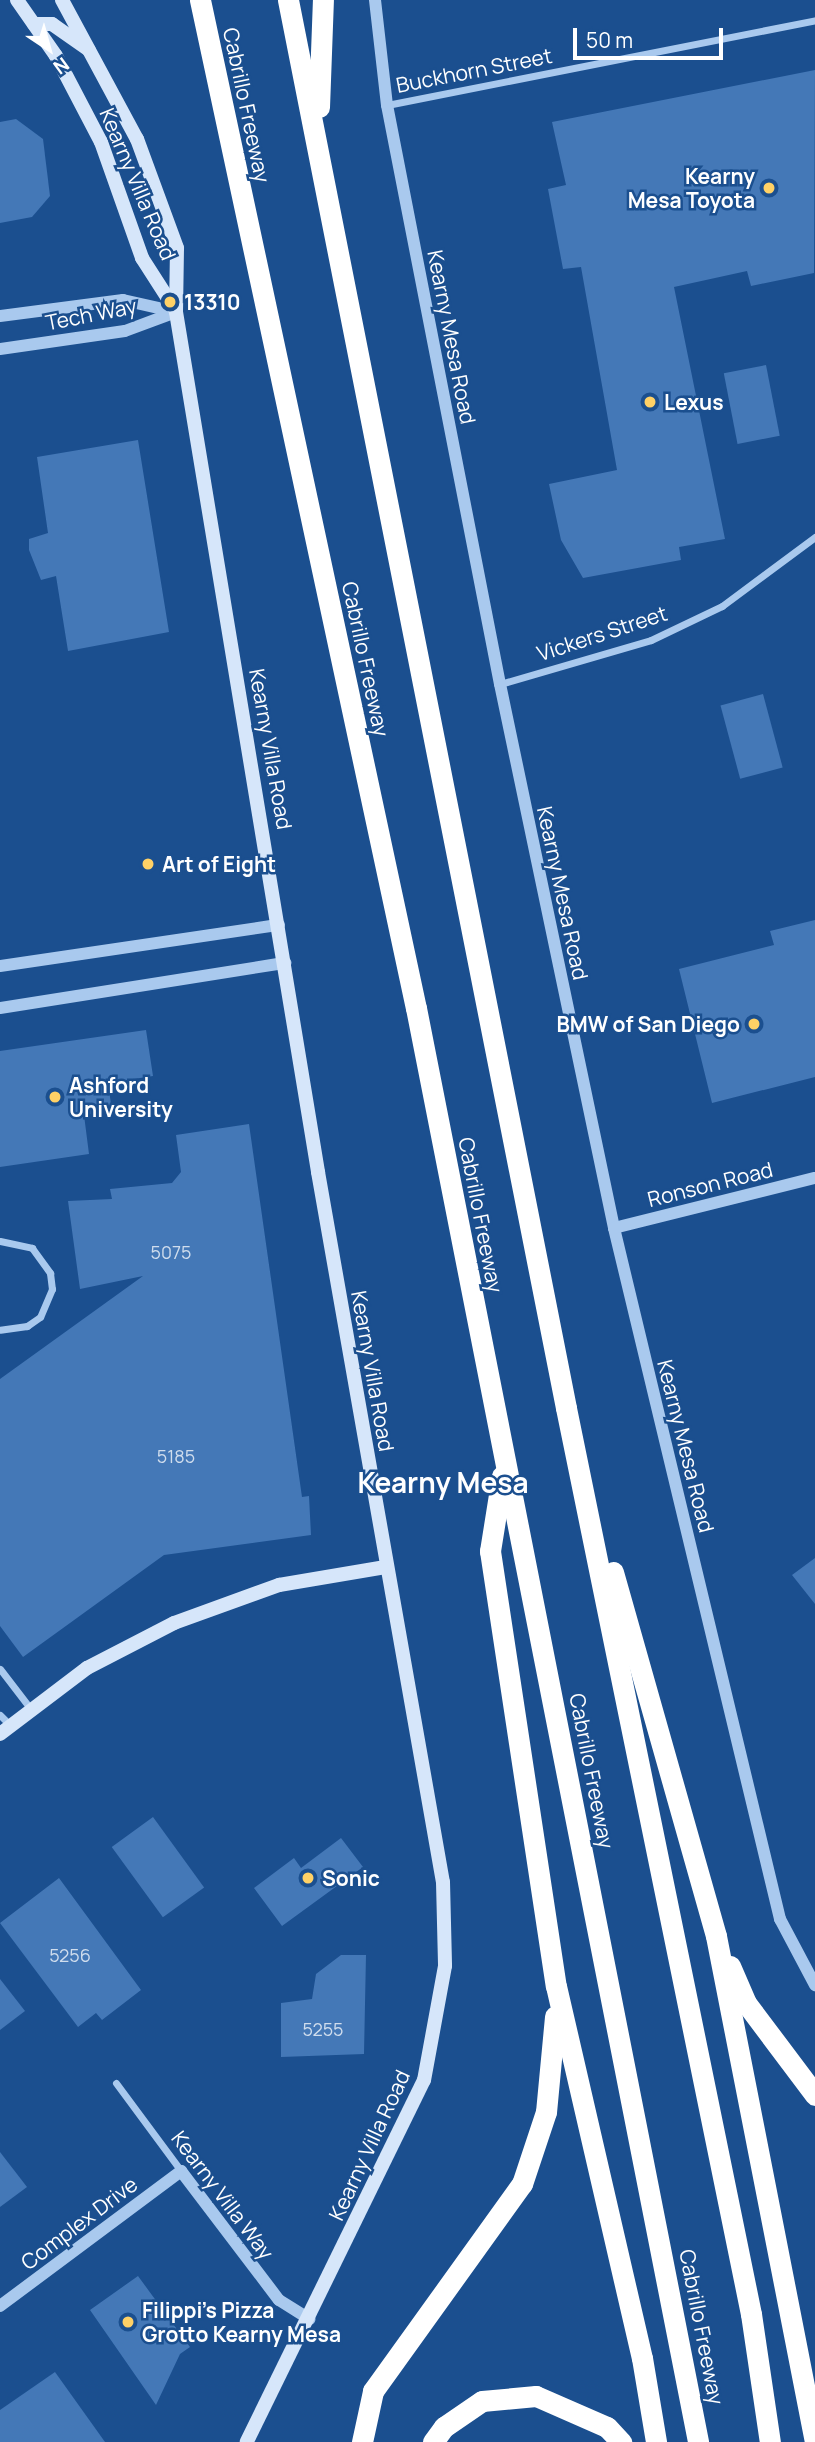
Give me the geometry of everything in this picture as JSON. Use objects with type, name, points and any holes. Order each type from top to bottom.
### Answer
[{"type":"highway","name":"Cabrillo Freeway","points":[[200,0],[416,1008],[698,2442]]},
{"type":"highway","points":[[288,0],[318,137],[566,1408],[751,2314],[770,2442]]},
{"type":"highway","points":[[318,137],[323,0]]},
{"type":"highway","points":[[566,1408],[716,1936],[815,2442]]},
{"type":"highway","points":[[504,1463],[490,1551],[556,1986],[642,2358],[656,2442]]},
{"type":"highway","points":[[716,1936],[746,2003],[815,2095]]},
{"type":"highway","points":[[362,2442],[373,2391],[522,2184],[547,2112],[556,1986]]},
{"type":"highway","points":[[433,2442],[444,2427],[482,2401],[536,2396],[607,2427],[621,2442]]},
{"type":"main road","name":"Kearny Villa Road","points":[[18,0],[56,55],[110,161],[142,258],[176,312]]},
{"type":"main road","name":"Kearny Villa Road","points":[[62,0],[96,55],[137,139],[177,248],[176,312],[385,1567],[443,1882],[445,1966],[424,2080],[310,2319],[247,2442]]},
{"type":"main road","points":[[34,24],[52,24],[96,55]]},
{"type":"main road","points":[[3,1724],[87,1668],[174,1623],[279,1586],[385,1567]]},
{"type":"street","name":"Kearny Mesa Road","points":[[375,0],[387,105],[500,684],[614,1228],[780,1919],[815,1984]]},
{"type":"street","name":"Buckhorn Street","points":[[387,105],[815,20]]},
{"type":"street","name":"Tech Way","points":[[0,317],[123,300],[176,312]]},
{"type":"street","name":"Tech Way","points":[[0,349],[125,331],[176,312]]},
{"type":"street","name":"Vickers Street","points":[[500,684],[651,640],[722,606],[815,537]]},
{"type":"street","points":[[0,966],[279,925]]},
{"type":"street","points":[[0,1009],[285,963]]},
{"type":"street","name":"Ronson Road","points":[[614,1228],[815,1178]]},
{"type":"street","points":[[0,1241],[32,1248],[44,1259],[52,1289],[40,1317],[27,1326],[0,1330]]},
{"type":"street","points":[[0,1669],[30,1708]]},
{"type":"street","name":"Kearny Villa Way","points":[[116,2083],[279,2301],[310,2319]]},
{"type":"street","name":"Complex Drive","points":[[0,2305],[181,2171]]},
{"type":"building","points":[[815,70],[814,273],[751,286],[747,271],[674,287],[725,539],[679,547],[681,560],[583,578],[561,540],[549,484],[617,470],[581,267],[563,269],[548,189],[566,185],[552,122]]},
{"type":"building","points":[[16,119],[43,139],[50,196],[32,217],[0,223],[0,122]]},
{"type":"building","points":[[766,365],[780,436],[738,444],[724,373]]},
{"type":"building","points":[[138,440],[169,632],[68,651],[56,576],[41,580],[29,550],[29,539],[48,533],[37,457]]},
{"type":"building","points":[[763,694],[783,767],[740,779],[720,705]]},
{"type":"building","name":"BMW of San Diego","points":[[815,920],[815,1077],[712,1103],[679,969],[774,945],[770,931]]},
{"type":"building","name":"Ashford University","points":[[146,1030],[153,1076],[108,1083],[112,1111],[84,1115],[89,1154],[0,1167],[0,1051]]},
{"type":"building","points":[[249,1124],[302,1497],[309,1496],[311,1535],[164,1555],[23,1657],[0,1626],[0,1379],[143,1276],[80,1289],[68,1201],[112,1199],[110,1189],[172,1183],[181,1172],[176,1135]]},
{"type":"building","points":[[815,1558],[815,1604],[792,1575]]},
{"type":"building","points":[[153,1817],[204,1887],[163,1917],[112,1847]]},
{"type":"building","name":"Sonic","points":[[341,1838],[363,1867],[282,1926],[254,1888],[294,1858],[301,1868]]},
{"type":"building","points":[[59,1878],[141,1990],[102,2020],[96,2013],[78,2027],[0,1923]]},
{"type":"building","points":[[341,1955],[366,1955],[364,2054],[281,2057],[281,2003],[312,1999],[316,1974]]},
{"type":"building","points":[[0,1979],[25,2011],[0,2030]]},
{"type":"building","points":[[0,2152],[27,2187],[0,2207]]},
{"type":"building","points":[[138,2276],[190,2347],[180,2354],[156,2405],[90,2310]]},
{"type":"building","points":[[55,2372],[105,2442],[0,2442],[0,2410]]},
{"type":"place","name":"Kearny Mesa Toyota","points":[[769,188]]},
{"type":"place","name":"13310","points":[[170,302]]},
{"type":"place","name":"Lexus","points":[[650,402]]},
{"type":"place","name":"Art of Eight","points":[[148,864]]},
{"type":"place","name":"BMW of San Diego","points":[[754,1024]]},
{"type":"place","name":"Ashford University","points":[[55,1097]]},
{"type":"place","name":"Sonic","points":[[308,1878]]},
{"type":"place","name":"Filippi's Pizza Grotto Kearny Mesa","points":[[128,2322]]},
{"type":"district","name":"Kearny Mesa","points":[[443,1482]]}]
